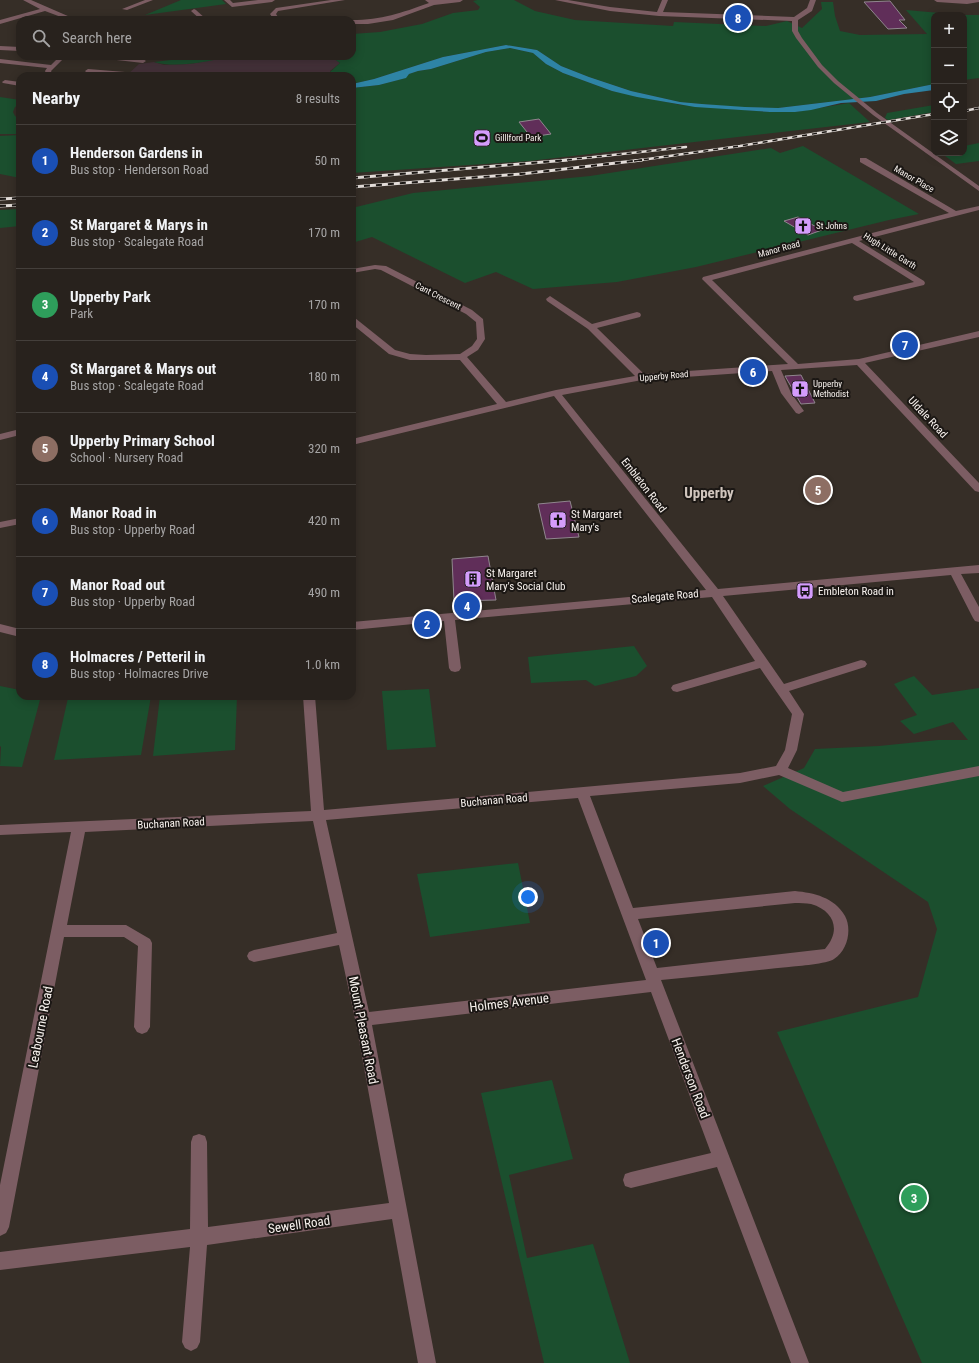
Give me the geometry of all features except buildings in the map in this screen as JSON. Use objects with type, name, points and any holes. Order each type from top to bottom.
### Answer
[{"type":"street","points":[[26,0],[63,16]]},
{"type":"street","points":[[125,8],[150,0]]},
{"type":"street","points":[[226,0],[232,6],[272,0]]},
{"type":"street","points":[[274,16],[273,14],[276,10],[342,0]]},
{"type":"street","points":[[356,22],[368,22],[393,18],[431,2],[460,0]]},
{"type":"street","points":[[558,0],[610,9],[659,14],[795,19],[806,14],[812,8],[813,0]]},
{"type":"street","points":[[659,14],[665,0]]},
{"type":"street","points":[[937,0],[967,2],[979,0]]},
{"type":"street","points":[[21,16],[45,9]]},
{"type":"street","points":[[194,11],[200,16]]},
{"type":"street","points":[[0,22],[16,17]]},
{"type":"street","points":[[795,19],[795,31],[809,53],[836,82],[875,114],[900,130],[979,190]]},
{"type":"street","points":[[0,48],[16,49]]},
{"type":"street","points":[[48,72],[58,60]]},
{"type":"street","points":[[110,60],[131,68]]},
{"type":"street","points":[[0,61],[52,66]]},
{"type":"street","points":[[88,71],[131,68]]},
{"type":"street","points":[[5,82],[16,83]]},
{"type":"street","name":"Manor Place","points":[[863,160],[955,214]]},
{"type":"street","name":"Manor Road","points":[[795,366],[706,279],[979,208]]},
{"type":"street","name":"Hugh Little Garth","points":[[853,240],[921,283],[857,298]]},
{"type":"street","name":"Cant Crescent","points":[[356,270],[375,267],[383,268],[469,312],[480,321],[481,339],[475,348],[462,357]]},
{"type":"street","points":[[550,299],[591,327],[642,377]]},
{"type":"street","points":[[591,327],[636,315]]},
{"type":"street","points":[[356,323],[392,352],[410,357],[462,357],[503,405]]},
{"type":"street","name":"Upperby Road","points":[[356,441],[556,393],[642,377],[859,362],[979,334]]},
{"type":"street","name":"Uldale Road","points":[[859,362],[979,489]]},
{"type":"street","points":[[775,367],[786,393],[799,411]]},
{"type":"street","name":"Embleton Road","points":[[556,393],[714,592]]},
{"type":"street","points":[[0,436],[16,433]]},
{"type":"street","points":[[0,525],[16,522]]},
{"type":"street","name":"Scalegate Road","points":[[356,626],[979,569]]},
{"type":"street","points":[[954,571],[979,618]]},
{"type":"street","points":[[714,592],[798,714],[791,750],[780,770],[842,797],[979,771]]},
{"type":"street","points":[[449,617],[455,668]]},
{"type":"street","points":[[0,628],[16,632]]},
{"type":"street","points":[[677,688],[763,663]]},
{"type":"street","points":[[781,689],[861,664]]},
{"type":"street","name":"Mount Pleasant Road","points":[[310,700],[318,816],[363,1019],[427,1363]]},
{"type":"street","name":"Buchanan Road","points":[[0,830],[318,816],[740,778],[780,770]]},
{"type":"street","name":"Henderson Road","points":[[582,792],[800,1363]]},
{"type":"street","name":"Leabourne Road","points":[[0,1226],[79,827]]},
{"type":"street","name":"Holmes Avenue","points":[[363,1019],[829,955],[839,943],[842,928],[837,913],[833,910],[813,899],[795,897],[628,914]]},
{"type":"street","points":[[59,931],[126,931],[144,943],[142,1027]]},
{"type":"street","points":[[254,956],[345,938]]},
{"type":"street","points":[[191,1342],[199,1237],[199,1142]]},
{"type":"street","points":[[631,1180],[722,1158]]},
{"type":"street","name":"Sewell Road","points":[[0,1261],[199,1237],[399,1210]]},
{"type":"shaded area","points":[[213,60],[336,60],[340,63],[330,72],[130,72],[139,64],[154,62],[164,65],[190,64]]},
{"type":"green space","points":[[181,0],[222,0],[226,4],[145,15]]},
{"type":"green space","points":[[514,0],[535,11],[575,20],[673,26],[674,22],[766,26],[787,21],[802,28],[822,9],[821,2],[833,2],[835,16],[840,31],[860,35],[927,34],[906,10],[931,12],[931,85],[870,97],[778,108],[735,107],[680,102],[631,91],[589,77],[561,66],[537,50],[506,45],[443,57],[374,79],[356,83],[356,72],[330,72],[340,63],[336,60],[356,60],[356,34],[380,32],[422,24],[453,13],[478,10],[480,7],[473,1]]},
{"type":"green space","points":[[967,15],[979,15],[979,78],[967,80]]},
{"type":"green space","points":[[510,48],[533,53],[546,64],[563,73],[612,91],[681,105],[770,112],[795,112],[849,103],[870,122],[529,161],[356,173],[356,88],[379,85],[405,78],[409,74],[418,71],[431,69],[486,52]]},
{"type":"green space","points":[[170,60],[215,60],[173,65],[154,62]]},
{"type":"green space","points":[[0,97],[16,99],[16,106],[13,112],[16,117],[16,134],[0,134]]},
{"type":"green space","points":[[931,106],[931,113],[888,120],[885,118],[887,113]]},
{"type":"green space","points":[[16,135],[16,177],[0,174],[0,136]]},
{"type":"green space","points":[[979,143],[979,161],[956,164],[945,156],[967,156],[967,145]]},
{"type":"green space","points":[[803,146],[919,214],[696,267],[617,282],[533,289],[496,272],[465,283],[372,237],[356,242],[356,207],[413,193],[590,176],[771,148],[780,153]]},
{"type":"green space","points":[[16,209],[16,226],[0,228],[0,210]]},
{"type":"green space","points":[[634,646],[647,666],[636,676],[595,686],[586,680],[531,683],[528,657]]},
{"type":"green space","points":[[914,676],[932,695],[979,688],[979,1363],[922,1363],[777,1032],[918,997],[937,929],[928,902],[790,809],[763,786],[804,768],[815,749],[879,746],[938,740],[968,740],[953,722],[914,734],[900,721],[917,715],[894,684]]},
{"type":"green space","points":[[0,686],[16,689],[16,700],[40,700],[22,767],[0,766]]},
{"type":"green space","points":[[429,689],[436,747],[387,750],[382,691]]},
{"type":"green space","points":[[68,700],[150,700],[141,755],[54,760]]},
{"type":"green space","points":[[160,700],[237,700],[235,750],[153,756]]},
{"type":"green space","points":[[518,863],[530,923],[430,937],[417,874]]},
{"type":"green space","points":[[552,1080],[573,1159],[509,1175],[527,1258],[593,1244],[630,1363],[544,1363],[481,1093]]},
{"type":"water","points":[[506,45],[537,50],[561,66],[589,77],[631,91],[680,102],[778,108],[870,97],[931,85],[931,90],[904,94],[876,101],[841,103],[795,112],[770,112],[695,107],[612,91],[563,73],[546,64],[533,53],[510,48],[486,52],[431,69],[418,71],[409,74],[406,78],[379,85],[356,88],[356,83],[374,79],[443,57]]},
{"type":"railway","points":[[967,110],[979,108]]},
{"type":"railway","points":[[637,161],[740,146],[931,114]]},
{"type":"railway","points":[[564,160],[686,147]]},
{"type":"railway","points":[[356,178],[564,160]]},
{"type":"railway","points":[[557,161],[564,160]]},
{"type":"railway","points":[[637,161],[642,160]]},
{"type":"railway","points":[[356,187],[521,174],[637,161]]},
{"type":"railway","points":[[0,199],[16,198]]},
{"type":"railway","points":[[0,206],[16,205]]},
{"type":"place","name":"Holmacres / Petteril in","points":[[738,18]]},
{"type":"place","name":"Gilllford Park","points":[[482,138]]},
{"type":"place","name":"St Johns","points":[[803,226]]},
{"type":"place","name":"Manor Road out","points":[[905,345]]},
{"type":"place","name":"Manor Road in","points":[[753,372]]},
{"type":"place","name":"Upperby Methodist","points":[[800,389]]},
{"type":"place","name":"Upperby Primary School","points":[[818,490]]},
{"type":"place","name":"St Margaret Mary's","points":[[558,520]]},
{"type":"place","name":"St Margaret Mary's Social Club","points":[[473,579]]},
{"type":"place","name":"Embleton Road in","points":[[805,591]]},
{"type":"place","name":"St Margaret & Marys out","points":[[467,606]]},
{"type":"place","name":"St Margaret & Marys in","points":[[427,624]]},
{"type":"place","name":"Henderson Gardens in","points":[[656,943]]},
{"type":"place","name":"Upperby Park","points":[[914,1198]]},
{"type":"district","name":"Upperby","points":[[709,493]]}]
